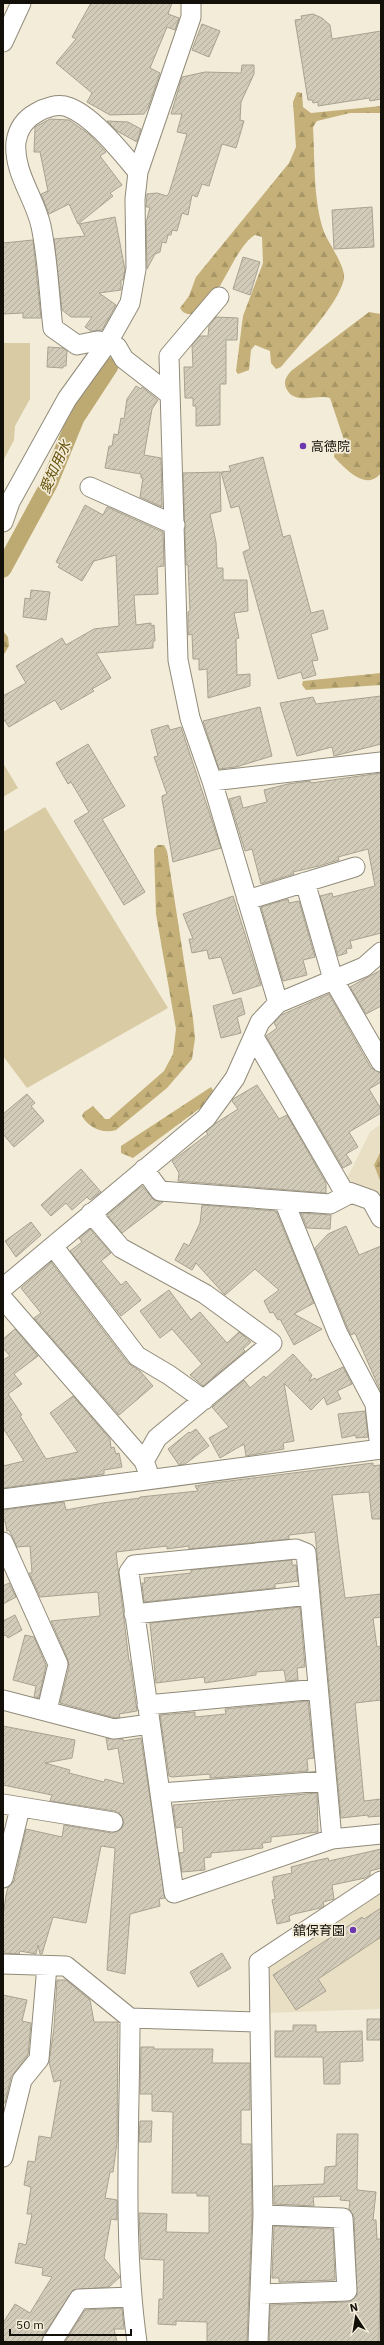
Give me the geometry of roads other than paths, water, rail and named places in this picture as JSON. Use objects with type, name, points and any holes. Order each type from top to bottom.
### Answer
[{"type":"street","points":[[3,42],[21,3]]},
{"type":"street","points":[[3,522],[10,502],[67,399],[108,342],[130,303],[136,269],[135,199],[138,172],[191,17],[191,3]]},
{"type":"street","points":[[138,172],[82,114],[66,106],[47,108],[28,118],[21,128],[10,162],[41,228],[53,328],[77,345],[97,341],[108,342],[117,347],[124,359],[169,394]]},
{"type":"street","points":[[219,297],[169,356],[169,394],[175,525],[174,571],[178,660],[190,718],[212,781],[278,1003]]},
{"type":"street","points":[[90,487],[175,525]]},
{"type":"street","points":[[212,781],[381,762]]},
{"type":"street","points":[[247,900],[355,867]]},
{"type":"street","points":[[305,882],[332,979],[381,1062]]},
{"type":"street","points":[[3,1288],[206,1118],[235,1078],[260,1022],[278,1003],[332,979],[364,967],[381,952]]},
{"type":"street","points":[[254,1036],[343,1190],[371,1200],[381,1218]]},
{"type":"street","points":[[144,1169],[160,1191],[330,1204],[351,1192]]},
{"type":"street","points":[[3,1500],[380,1449],[375,1404],[338,1334],[284,1201]]},
{"type":"street","points":[[91,1213],[121,1248],[205,1294],[272,1343],[157,1438],[144,1461]]},
{"type":"street","points":[[53,1246],[137,1356],[169,1374],[204,1400]]},
{"type":"street","points":[[3,1299],[144,1461],[151,1479]]},
{"type":"street","points":[[3,1542],[58,1664],[47,1710]]},
{"type":"street","points":[[332,1839],[306,1553],[296,1549],[134,1565],[129,1572],[134,1614],[174,1893],[332,1839],[381,1834]]},
{"type":"street","points":[[134,1614],[310,1595]]},
{"type":"street","points":[[147,1705],[318,1689]]},
{"type":"street","points":[[3,1700],[47,1710],[114,1729],[150,1724]]},
{"type":"street","points":[[160,1793],[326,1781]]},
{"type":"street","points":[[3,1878],[12,1806],[113,1822]]},
{"type":"street","points":[[258,2342],[263,2215],[258,2022],[259,1962],[381,1882]]},
{"type":"street","points":[[3,1964],[66,1966],[130,2018],[258,2022]]},
{"type":"street","points":[[3,2157],[22,2080],[39,2059],[47,1966]]},
{"type":"street","points":[[130,2018],[128,2250],[130,2297],[137,2342]]},
{"type":"street","points":[[260,2294],[347,2291],[344,2218],[263,2215]]},
{"type":"street","points":[[52,2342],[79,2299],[130,2297]]},
{"type":"waterway","name":"愛知用水","points":[[3,569],[49,484],[76,418],[110,366]]},
{"type":"place","name":"高徳院","points":[[303,446]]},
{"type":"place","name":"舘保育園","points":[[353,1930]]}]
